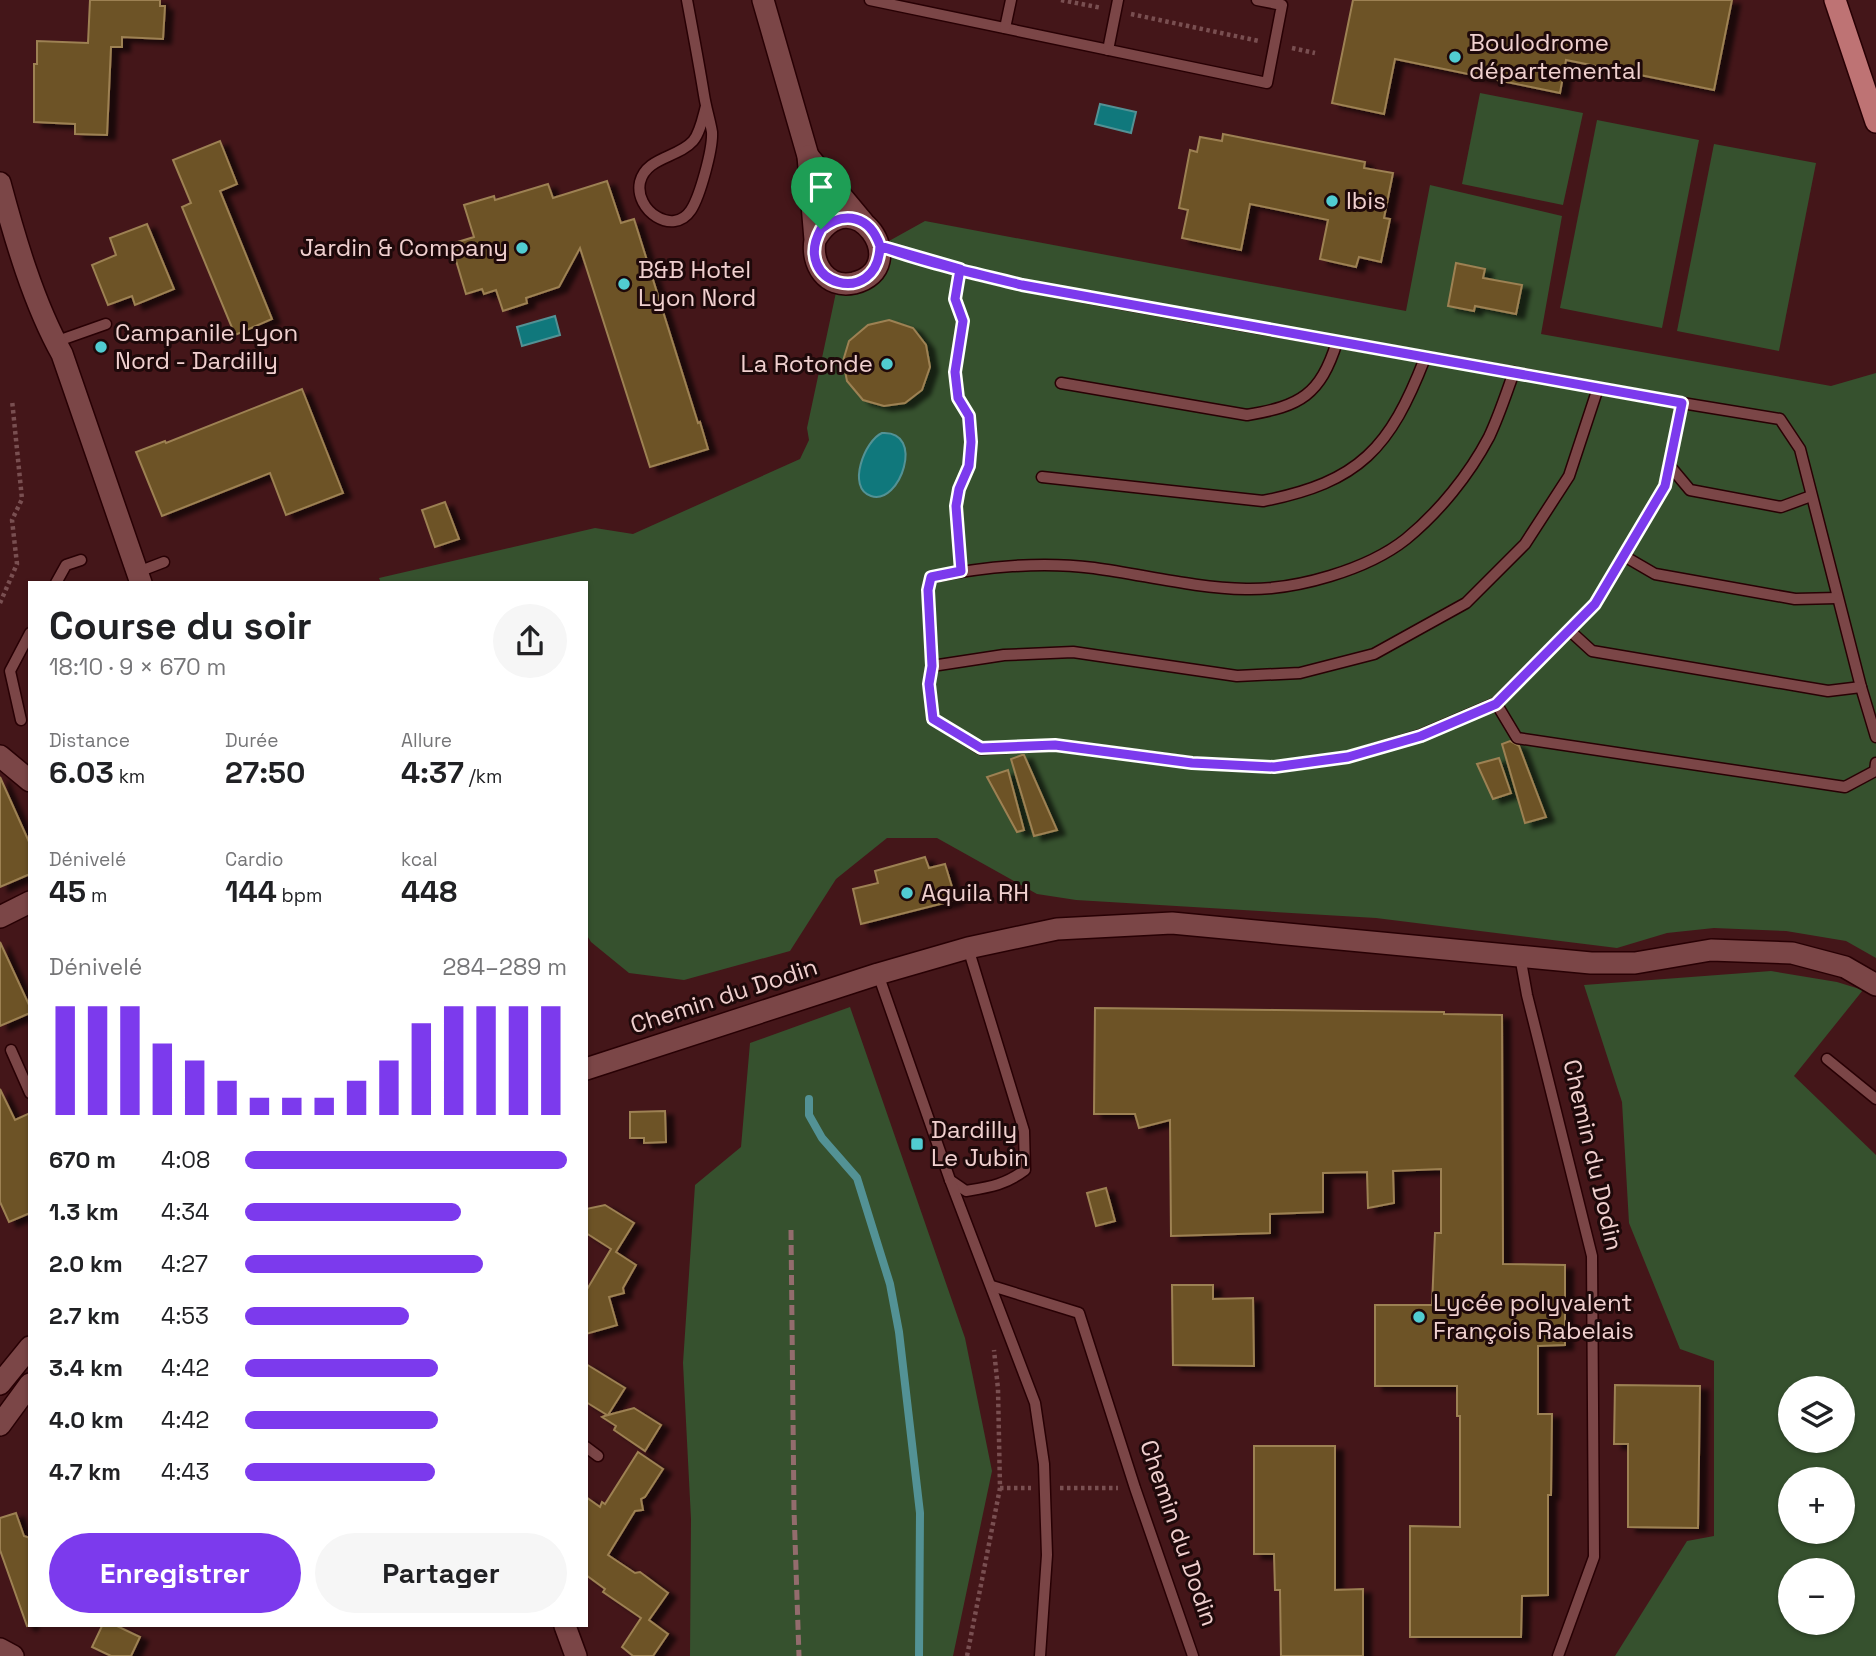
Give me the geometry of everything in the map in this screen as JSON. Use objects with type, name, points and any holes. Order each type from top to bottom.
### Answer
[{"type":"highway","points":[[1835,0],[1876,122]]},
{"type":"street","points":[[763,0],[808,156],[816,240]]},
{"type":"street","points":[[808,156],[877,237],[880,246],[880,257],[869,276],[860,282],[849,284],[828,279],[820,271],[813,251],[821,229],[841,218],[853,218],[863,222]]},
{"type":"street","points":[[0,183],[13,232],[62,354],[139,577]]},
{"type":"street","points":[[0,756],[28,779]]},
{"type":"street","points":[[0,917],[28,908]]},
{"type":"street","name":"Chemin du Dodin","points":[[588,1068],[878,974],[968,948],[1057,929],[1172,923],[1591,964],[1624,963],[1711,950],[1792,953],[1845,967],[1876,985]]},
{"type":"street","points":[[0,1384],[28,1349]]},
{"type":"street","points":[[0,1425],[28,1387]]},
{"type":"street","points":[[565,1627],[576,1656]]},
{"type":"street","points":[[0,1649],[13,1656]]},
{"type":"lane","points":[[687,0],[712,135],[701,187],[691,210],[683,218],[670,222],[653,216],[644,206],[640,194],[642,175],[664,158],[681,152],[695,139],[706,106]]},
{"type":"lane","points":[[870,0],[1267,83],[1282,5],[1257,0]]},
{"type":"lane","points":[[1005,28],[1010,0]]},
{"type":"lane","points":[[1108,50],[1117,6]]},
{"type":"lane","points":[[880,246],[1022,285],[1780,419],[1800,449],[1860,687],[1876,737]]},
{"type":"lane","points":[[55,342],[106,324]]},
{"type":"lane","points":[[1061,383],[1247,415],[1276,410],[1298,400],[1316,387],[1328,370],[1337,342]]},
{"type":"lane","points":[[1042,477],[1263,501],[1297,494],[1333,481],[1355,468],[1371,452],[1393,426],[1410,397],[1425,358]]},
{"type":"lane","points":[[1514,372],[1489,436],[1465,475],[1437,509],[1404,540],[1364,563],[1328,577],[1287,586],[1248,589],[1194,586],[1078,567],[1026,565],[985,567],[931,577],[928,590],[932,666],[929,684],[933,719],[981,748],[1055,745],[1192,763],[1274,767],[1348,757],[1421,736],[1496,704],[1595,604],[1665,486],[1682,403]]},
{"type":"lane","points":[[932,666],[1004,655],[1073,652],[1237,676],[1300,673],[1374,654],[1466,603],[1525,544],[1569,476],[1598,388]]},
{"type":"lane","points":[[1669,465],[1690,490],[1781,508],[1811,496]]},
{"type":"lane","points":[[1624,556],[1656,573],[1795,599],[1837,598]]},
{"type":"lane","points":[[57,581],[66,565],[81,560]]},
{"type":"lane","points":[[139,577],[164,562]]},
{"type":"lane","points":[[1569,630],[1592,651],[1828,691],[1860,687]]},
{"type":"lane","points":[[21,720],[10,671],[28,637]]},
{"type":"lane","points":[[1496,704],[1517,738],[1845,787],[1875,771],[1876,763]]},
{"type":"lane","points":[[950,1180],[966,1191],[1011,1181],[1025,1170],[1024,1131],[968,948]]},
{"type":"lane","name":"Chemin du Dodin","points":[[1520,956],[1527,995],[1592,1256],[1594,1558],[1558,1656]]},
{"type":"lane","points":[[878,974],[950,1180],[1035,1404],[1044,1464],[1047,1555],[1040,1656]]},
{"type":"lane","points":[[11,1050],[28,1088]]},
{"type":"lane","points":[[1827,1059],[1876,1099]]},
{"type":"lane","name":"Chemin du Dodin","points":[[992,1286],[1079,1313],[1193,1656]]},
{"type":"lane","points":[[588,1448],[598,1456]]},
{"type":"path","points":[[1061,0],[1117,6],[1315,53]]},
{"type":"path","points":[[960,269],[955,299],[963,321],[955,372],[958,398],[969,416],[971,442],[969,466],[959,489],[956,506],[961,571]]},
{"type":"path","points":[[0,603],[17,564],[12,520],[22,499],[12,400]]},
{"type":"path","points":[[967,1656],[1000,1488],[998,1389],[993,1343]]},
{"type":"path","points":[[1000,1488],[1135,1488]]},
{"type":"green space","points":[[1480,93],[1583,113],[1563,205],[1462,184]]},
{"type":"green space","points":[[1597,120],[1699,140],[1662,328],[1560,308]]},
{"type":"green space","points":[[1714,144],[1816,163],[1779,351],[1677,331]]},
{"type":"green space","points":[[1430,185],[1562,216],[1541,334],[1831,386],[1876,373],[1876,958],[1846,941],[1786,931],[1714,928],[1667,933],[1617,948],[1376,918],[1076,900],[1037,894],[937,838],[887,838],[836,879],[790,951],[684,980],[629,973],[588,937],[588,581],[380,581],[379,578],[595,528],[633,534],[800,459],[809,440],[807,428],[838,283],[869,276],[880,246],[925,221],[1406,311]]},
{"type":"green space","points":[[1771,971],[1837,982],[1863,990],[1794,1076],[1876,1155],[1876,1656],[1615,1656],[1687,1541],[1714,1536],[1714,1361],[1680,1349],[1629,1223],[1622,1102],[1584,985]]},
{"type":"green space","points":[[850,1007],[965,1338],[992,1471],[953,1656],[690,1656],[691,1519],[683,1363],[695,1185],[741,1147],[750,1043]]},
{"type":"water","points":[[1100,104],[1136,112],[1131,133],[1095,124]]},
{"type":"water","points":[[555,316],[560,335],[522,346],[517,327]]},
{"type":"water","points":[[882,433],[895,435],[903,443],[906,454],[904,467],[891,490],[882,496],[871,496],[860,484],[859,474],[864,454]]},
{"type":"building","points":[[90,0],[160,0],[160,6],[165,6],[163,39],[122,37],[122,47],[111,47],[107,135],[75,134],[75,124],[34,122],[34,64],[37,64],[37,41],[88,43]]},
{"type":"building","points":[[1353,0],[1732,0],[1714,90],[1566,60],[1560,93],[1395,59],[1384,114],[1332,103]]},
{"type":"building","name":"Ibis","points":[[1223,134],[1365,162],[1364,168],[1393,173],[1384,218],[1390,219],[1381,262],[1359,257],[1356,267],[1320,259],[1328,220],[1250,204],[1241,250],[1182,238],[1188,210],[1179,208],[1190,150],[1197,152],[1200,137],[1222,141]]},
{"type":"building","points":[[220,141],[237,184],[220,191],[272,319],[235,335],[182,207],[191,203],[173,160]]},
{"type":"building","points":[[607,181],[621,223],[634,219],[708,449],[650,467],[580,248],[559,287],[526,298],[527,303],[503,311],[496,290],[484,294],[482,289],[466,294],[451,244],[474,237],[464,205],[494,196],[495,200],[548,184],[553,198]]},
{"type":"building","points":[[147,224],[174,289],[135,305],[132,296],[108,305],[92,265],[116,255],[110,238]]},
{"type":"building","points":[[1456,263],[1485,269],[1483,278],[1522,285],[1516,314],[1475,306],[1474,311],[1448,306]]},
{"type":"building","name":"La Rotonde","points":[[889,320],[913,328],[926,345],[930,367],[922,390],[905,403],[884,406],[863,400],[847,381],[843,361],[849,341],[868,325]]},
{"type":"building","points":[[302,389],[343,493],[286,515],[270,473],[162,516],[136,452],[165,441],[166,443]]},
{"type":"building","points":[[445,502],[459,539],[435,547],[422,510]]},
{"type":"building","points":[[1510,741],[1519,746],[1546,817],[1525,823],[1502,744]]},
{"type":"building","points":[[1022,755],[1057,830],[1034,836],[1011,759]]},
{"type":"building","points":[[1499,758],[1511,793],[1493,799],[1477,764]]},
{"type":"building","points":[[1008,770],[1024,830],[1017,832],[987,777]]},
{"type":"building","points":[[0,777],[28,840],[28,875],[0,887]]},
{"type":"building","points":[[925,857],[929,868],[945,864],[956,900],[861,924],[853,889],[878,883],[875,871]]},
{"type":"building","points":[[0,942],[28,1003],[28,1014],[0,1026]]},
{"type":"building","points":[[1095,1008],[1502,1015],[1503,1264],[1565,1265],[1565,1345],[1538,1346],[1538,1414],[1552,1414],[1551,1495],[1548,1495],[1548,1595],[1522,1596],[1521,1637],[1410,1637],[1410,1526],[1460,1527],[1460,1416],[1457,1416],[1457,1386],[1375,1386],[1375,1305],[1432,1305],[1435,1233],[1441,1233],[1441,1169],[1393,1171],[1394,1203],[1368,1208],[1367,1172],[1323,1173],[1323,1212],[1270,1214],[1270,1233],[1171,1236],[1170,1120],[1139,1128],[1135,1114],[1094,1114]]},
{"type":"building","points":[[0,1089],[15,1120],[28,1114],[28,1214],[9,1222],[0,1202]]},
{"type":"building","points":[[665,1111],[666,1142],[644,1143],[644,1138],[630,1138],[630,1112]]},
{"type":"building","points":[[1106,1188],[1115,1221],[1096,1226],[1087,1193]]},
{"type":"building","points":[[605,1205],[634,1223],[616,1252],[636,1265],[623,1288],[624,1293],[609,1297],[617,1325],[588,1333],[588,1288],[611,1249],[588,1234],[588,1209]]},
{"type":"building","points":[[1172,1285],[1213,1285],[1213,1299],[1253,1298],[1254,1366],[1173,1365]]},
{"type":"building","points":[[588,1365],[625,1388],[608,1415],[634,1408],[661,1425],[645,1451],[614,1430],[616,1426],[602,1417],[607,1415],[588,1403]]},
{"type":"building","points":[[1615,1385],[1700,1386],[1698,1528],[1628,1527],[1628,1444],[1614,1444]]},
{"type":"building","points":[[1254,1446],[1335,1446],[1335,1590],[1363,1589],[1363,1656],[1281,1656],[1280,1590],[1275,1590],[1274,1554],[1254,1554]]},
{"type":"building","points":[[638,1452],[663,1469],[641,1499],[643,1510],[635,1511],[608,1555],[635,1573],[640,1572],[668,1593],[649,1620],[668,1634],[653,1656],[633,1656],[622,1647],[641,1618],[603,1592],[605,1589],[588,1576],[588,1498],[600,1507],[602,1502],[605,1504]]},
{"type":"building","points":[[16,1513],[24,1536],[28,1537],[27,1626],[0,1550],[0,1518]]},
{"type":"building","points":[[102,1627],[119,1627],[140,1637],[131,1656],[111,1656],[92,1647]]},
{"type":"waterway","points":[[809,1099],[809,1115],[822,1138],[857,1178],[890,1284],[899,1332],[920,1513],[919,1656]]},
{"type":"railway","points":[[791,1230],[794,1510],[799,1656]]},
{"type":"place","name":"Boulodrome départemental","points":[[1455,57]]},
{"type":"place","name":"Ibis","points":[[1332,201]]},
{"type":"place","name":"Jardin & Company","points":[[522,248]]},
{"type":"place","name":"B&B Hotel Lyon Nord","points":[[624,284]]},
{"type":"place","name":"Campanile Lyon Nord - Dardilly","points":[[101,347]]},
{"type":"place","name":"La Rotonde","points":[[887,364]]},
{"type":"place","name":"Aquila RH","points":[[907,893]]},
{"type":"place","name":"Dardilly Le Jubin","points":[[917,1144]]},
{"type":"place","name":"Lycée polyvalent François Rabelais","points":[[1419,1317]]},
{"type":"route","points":[[821,229],[813,251],[815,261],[828,279],[838,283],[860,282],[869,276],[880,257],[880,246],[906,256],[960,269],[1022,285],[1682,403],[1665,486],[1595,604],[1496,704],[1421,736],[1348,757],[1274,767],[1192,763],[1055,745],[981,748],[933,719],[929,684],[932,666],[928,590],[931,577],[961,571],[956,506],[959,489],[969,466],[971,442],[969,416],[958,398],[955,372],[963,321],[955,299],[960,269],[906,256],[880,246],[871,228],[853,218],[841,218],[821,229]]}]
